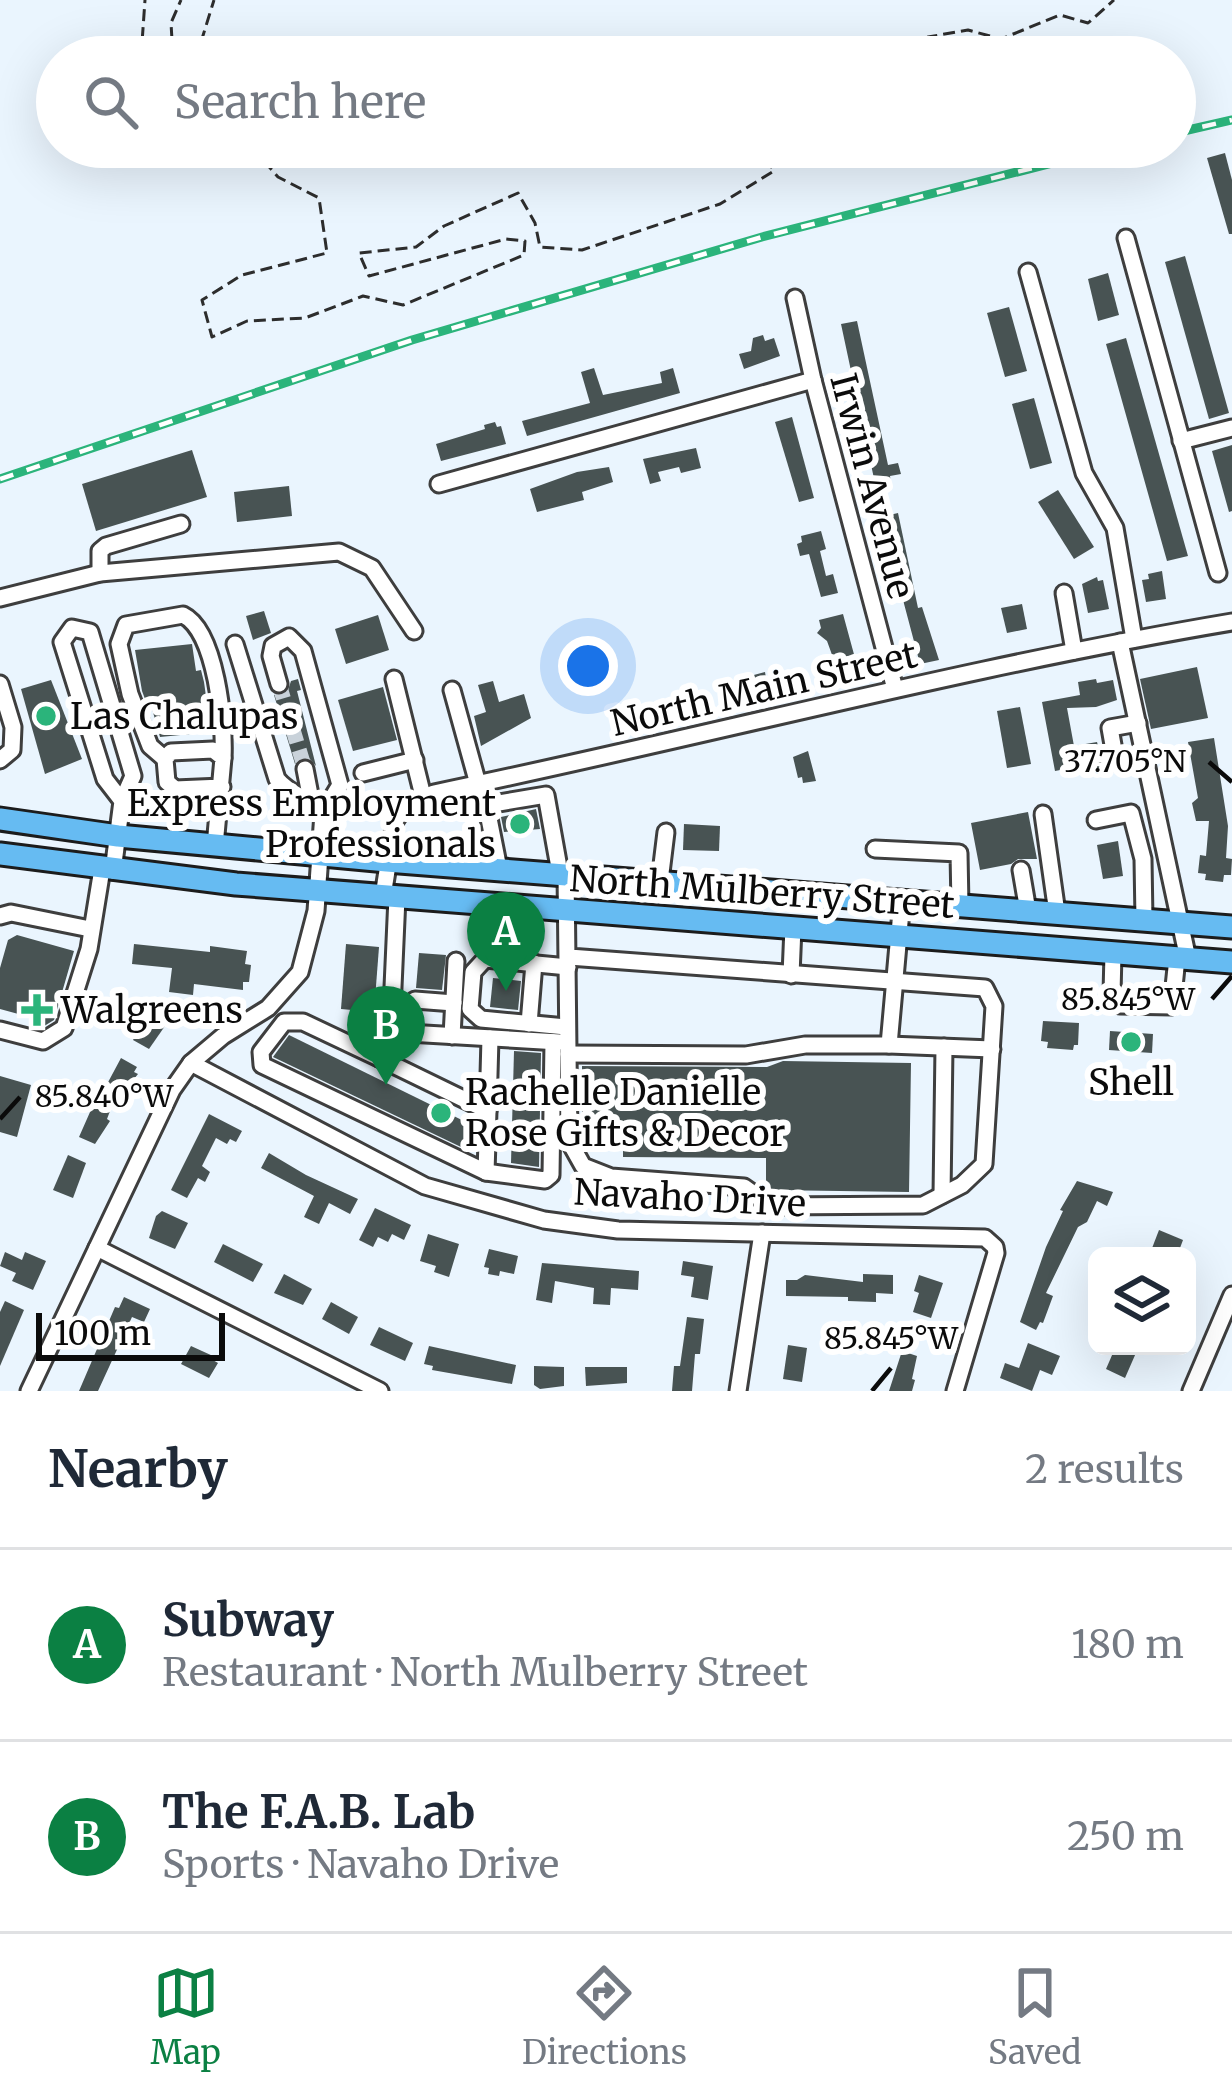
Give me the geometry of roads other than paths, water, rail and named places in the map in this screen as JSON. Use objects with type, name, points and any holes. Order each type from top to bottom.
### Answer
[{"type":"main road","name":"North Mulberry Street","points":[[0,819],[215,846],[1232,927]]},
{"type":"main road","name":"North Mulberry Street","points":[[0,854],[317,891],[1232,962]]},
{"type":"street","points":[[1126,238],[1218,573]]},
{"type":"street","points":[[1028,272],[1084,473],[1115,528],[1138,723],[1181,922],[1182,958],[1172,1006],[1120,1005],[1112,994],[1113,953]]},
{"type":"street","name":"Irwin Avenue","points":[[795,298],[895,689]]},
{"type":"street","points":[[439,484],[813,380]]},
{"type":"street","points":[[1181,441],[1232,428]]},
{"type":"street","points":[[100,573],[100,551],[106,546],[181,524]]},
{"type":"street","points":[[0,598],[100,573],[339,552],[373,568],[414,631]]},
{"type":"street","points":[[1064,593],[1074,651]]},
{"type":"street","points":[[215,846],[224,758],[225,722],[197,625],[183,615],[126,625],[119,644],[130,694],[150,746],[164,759],[167,782],[175,789],[221,787]]},
{"type":"street","name":"North Main Street","points":[[423,796],[895,689],[1232,622]]},
{"type":"street","points":[[0,1030],[43,1041],[64,1028],[118,836],[122,800],[133,776],[90,632],[72,628],[62,642],[106,779],[122,800]]},
{"type":"street","points":[[29,1391],[172,1090],[191,1064],[283,994],[300,972],[312,933],[323,813],[340,785],[303,651],[289,638],[273,646],[279,684]]},
{"type":"street","points":[[235,644],[277,779],[323,813]]},
{"type":"street","points":[[380,1058],[391,1032],[387,861],[400,812],[423,796],[394,679]]},
{"type":"street","points":[[0,684],[13,727],[6,755]]},
{"type":"street","points":[[452,690],[487,805],[499,869]]},
{"type":"street","points":[[1116,762],[1110,728],[1138,723]]},
{"type":"street","points":[[164,759],[171,752],[213,750],[224,758]]},
{"type":"street","points":[[363,773],[415,760]]},
{"type":"street","points":[[305,769],[311,800]]},
{"type":"street","points":[[487,805],[546,795],[562,873],[568,962],[551,1175],[545,1180],[487,1172],[262,1064],[261,1052],[284,1022],[303,1022],[488,1112]]},
{"type":"street","points":[[1096,820],[1132,813],[1142,860],[1144,920]]},
{"type":"street","points":[[1043,814],[1058,914]]},
{"type":"street","points":[[660,881],[666,832]]},
{"type":"street","points":[[875,849],[959,854],[960,906]]},
{"type":"street","points":[[1021,870],[1028,911]]},
{"type":"street","points":[[889,1045],[902,900]]},
{"type":"street","points":[[0,916],[11,913],[90,929]]},
{"type":"street","points":[[791,975],[793,927]]},
{"type":"street","points":[[485,959],[985,988],[994,1006],[984,1164],[962,1185],[923,1205],[771,1206],[744,1186],[611,1177],[583,1166],[569,1141],[564,1041],[529,1024],[475,1015],[470,1009],[473,972],[485,959]]},
{"type":"street","points":[[452,1036],[456,961]]},
{"type":"street","points":[[529,1024],[534,963]]},
{"type":"street","points":[[415,1000],[454,1003]]},
{"type":"street","points":[[248,1021],[270,1040]]},
{"type":"street","points":[[391,1032],[746,1055],[805,1045],[992,1049]]},
{"type":"street","points":[[487,1172],[490,1038]]},
{"type":"street","points":[[942,1195],[944,1047]]},
{"type":"street","name":"Navaho Drive","points":[[191,1064],[425,1186],[544,1220],[597,1229],[970,1236],[991,1241],[996,1253],[956,1391]]},
{"type":"street","points":[[738,1391],[761,1233]]},
{"type":"street","points":[[97,1248],[380,1391]]},
{"type":"street","points":[[1191,1391],[1232,1295]]},
{"type":"tunnel","points":[[279,684],[305,769]]},
{"type":"railway","points":[[1196,128],[1232,120]]},
{"type":"railway","points":[[0,479],[412,340],[762,237],[1033,168]]},
{"type":"place","name":"Las Chalupas","points":[[46,716]]},
{"type":"place","name":"Express Employment Professionals","points":[[520,824]]},
{"type":"place","name":"Subway","points":[[506,991]]},
{"type":"place","name":"Walgreens","points":[[37,1010]]},
{"type":"place","name":"Shell","points":[[1131,1042]]},
{"type":"place","name":"The F.A.B. Lab","points":[[386,1085]]},
{"type":"place","name":"Rachelle Danielle Rose Gifts & Decor","points":[[441,1113]]}]
